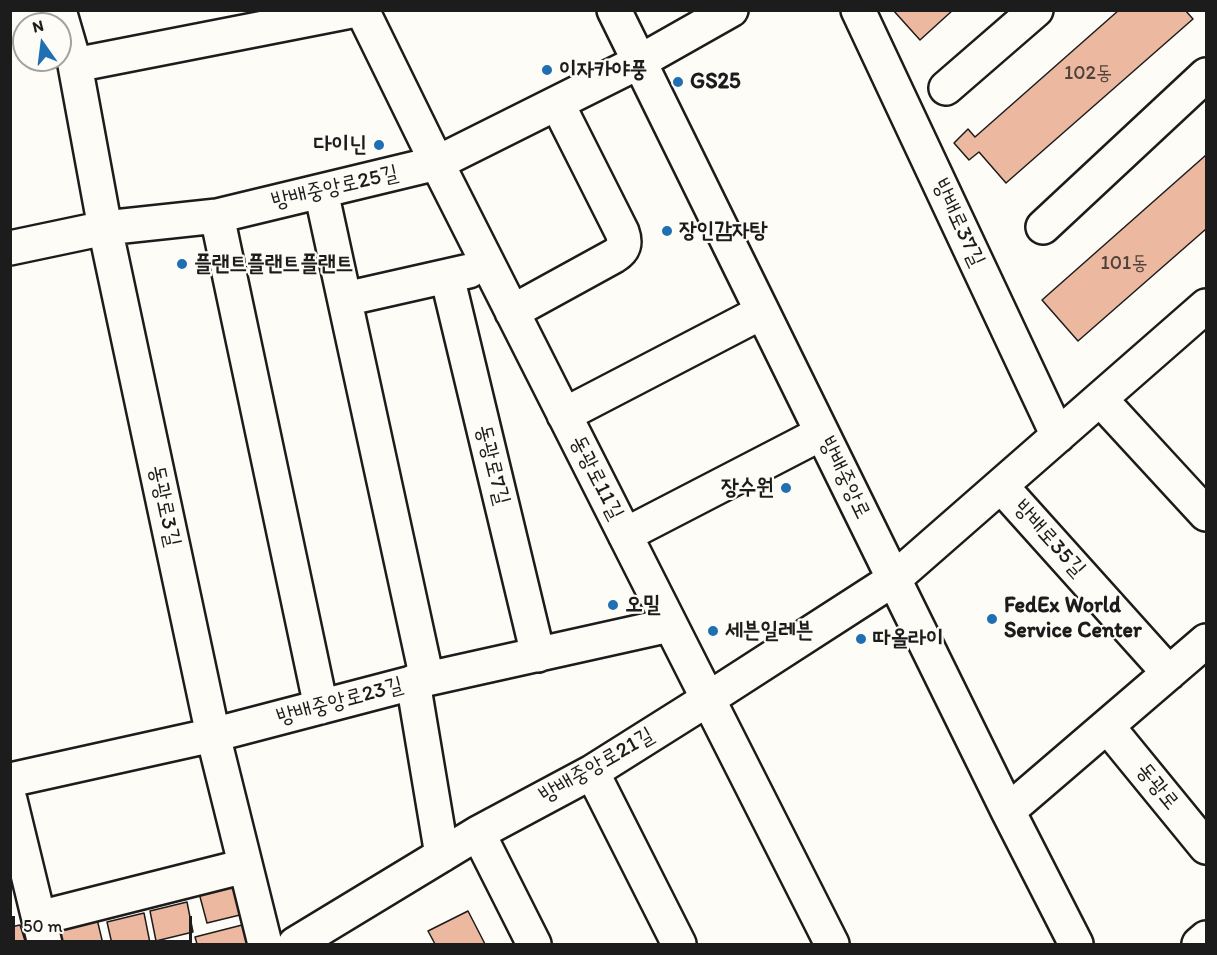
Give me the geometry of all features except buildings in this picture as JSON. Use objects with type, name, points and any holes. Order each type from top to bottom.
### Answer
[{"type":"street","name":"동광로3길","points":[[59,10],[75,65],[105,228],[213,735],[265,945]]},
{"type":"street","points":[[75,65],[356,10]]},
{"type":"street","name":"동광로11길","points":[[362,10],[489,267],[832,945]]},
{"type":"street","name":"방배중앙로","points":[[614,10],[1076,945]]},
{"type":"street","name":"방배중앙로25길","points":[[10,248],[105,228],[217,216],[437,163],[639,62],[731,10]]},
{"type":"street","name":"방배로37길","points":[[858,10],[1058,436]]},
{"type":"street","points":[[946,88],[1036,10]]},
{"type":"street","points":[[1043,227],[1206,75]]},
{"type":"street","points":[[512,312],[614,256],[623,248],[622,232],[557,103]]},
{"type":"street","points":[[321,191],[345,299],[420,681],[442,855]]},
{"type":"street","points":[[217,216],[321,707]]},
{"type":"street","points":[[345,299],[489,267]]},
{"type":"street","name":"동광로7길","points":[[447,276],[538,655]]},
{"type":"street","points":[[564,415],[762,312]]},
{"type":"street","points":[[894,579],[1100,399],[1204,314]]},
{"type":"street","points":[[1100,399],[1206,514]]},
{"type":"street","points":[[625,535],[822,433]]},
{"type":"street","name":"방배로35길","points":[[1001,486],[1169,673]]},
{"type":"street","name":"방배중앙로21길","points":[[295,945],[478,833],[591,772],[894,579]]},
{"type":"street","name":"방배중앙로23길","points":[[10,780],[213,735],[420,681],[670,625]]},
{"type":"street","points":[[1008,811],[1206,641]]},
{"type":"street","name":"동광로","points":[[1107,726],[1206,848]]},
{"type":"street","points":[[591,772],[679,945]]},
{"type":"street","points":[[10,800],[42,931],[246,866]]},
{"type":"street","points":[[478,833],[534,945]]},
{"type":"street","points":[[1198,945],[1206,938]]},
{"type":"place","name":"이자카야풍","points":[[547,70]]},
{"type":"place","name":"GS25","points":[[678,82]]},
{"type":"place","name":"다이닌","points":[[379,145]]},
{"type":"place","name":"장인감자탕","points":[[667,231]]},
{"type":"place","name":"플랜트플랜트플랜트","points":[[182,264]]},
{"type":"place","name":"장수원","points":[[786,488]]},
{"type":"place","name":"오밀","points":[[613,605]]},
{"type":"place","name":"FedEx World Service Center","points":[[992,619]]},
{"type":"place","name":"세븐일레븐","points":[[713,631]]},
{"type":"place","name":"따올라이","points":[[861,639]]}]
